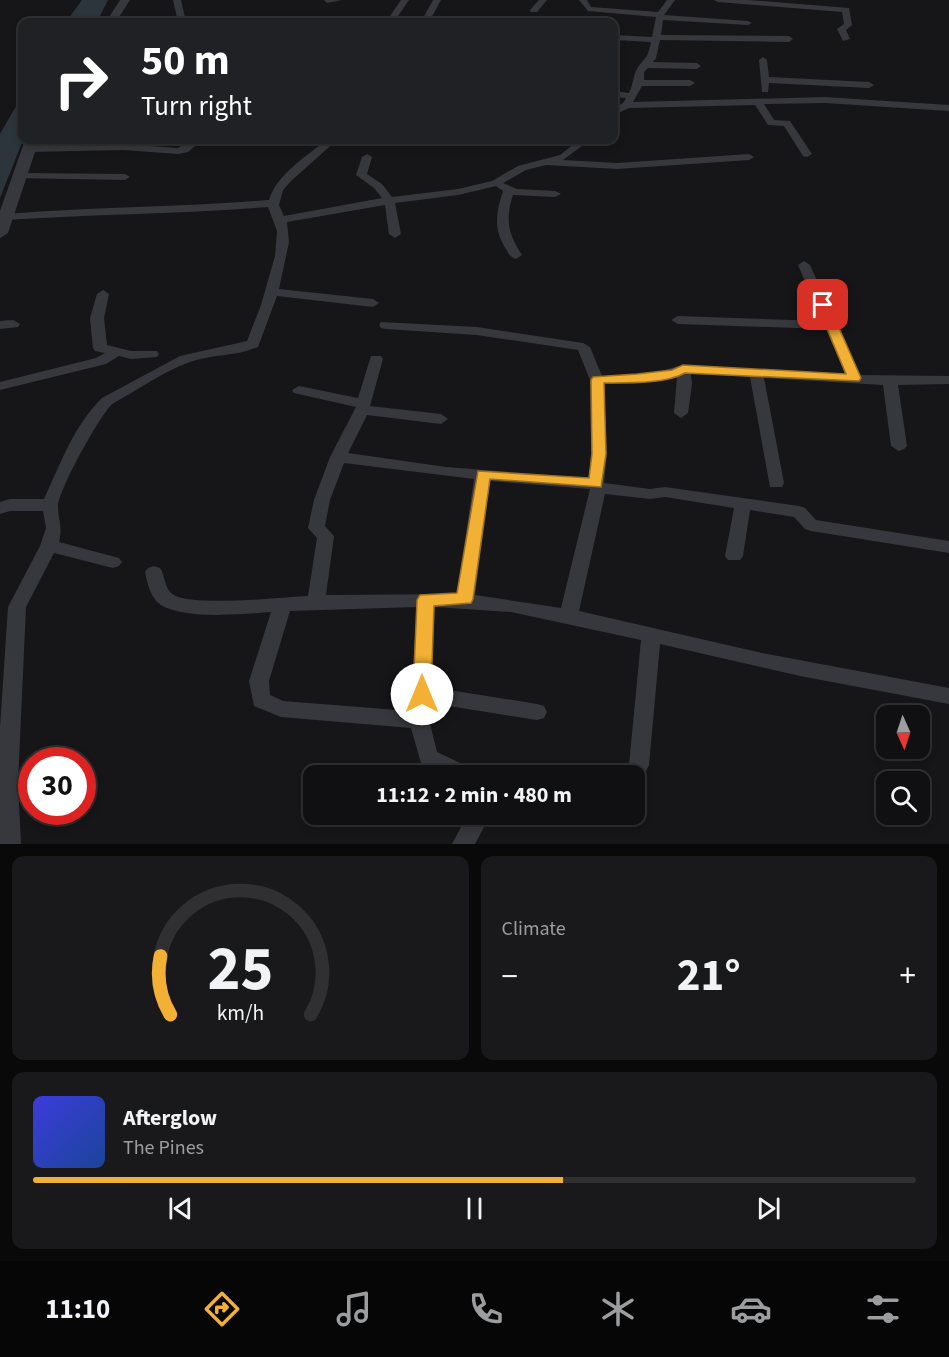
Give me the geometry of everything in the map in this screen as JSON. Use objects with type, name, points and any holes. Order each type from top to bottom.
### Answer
[{"type":"street","points":[[114,18],[126,0]]},
{"type":"street","points":[[177,0],[181,18]]},
{"type":"street","points":[[327,1],[338,0]]},
{"type":"street","points":[[393,18],[405,0]]},
{"type":"street","points":[[427,18],[438,0]]},
{"type":"street","points":[[534,10],[542,0]]},
{"type":"street","points":[[583,0],[588,9],[748,22]]},
{"type":"street","points":[[618,109],[629,100],[639,83],[640,71],[652,58],[660,16],[667,0]]},
{"type":"street","points":[[718,0],[820,4],[846,10]]},
{"type":"street","points":[[846,39],[841,29],[848,25],[846,10],[849,0]]},
{"type":"street","points":[[618,37],[789,39]]},
{"type":"street","points":[[763,60],[762,102],[771,123],[787,123],[807,154]]},
{"type":"street","points":[[645,65],[697,66]]},
{"type":"street","points":[[764,80],[869,85]]},
{"type":"street","points":[[639,83],[690,83]]},
{"type":"street","points":[[618,96],[629,100],[862,101],[949,108]]},
{"type":"street","points":[[0,233],[31,144],[178,151],[184,150],[192,144]]},
{"type":"street","points":[[10,844],[3,782],[7,654],[17,607],[49,546],[54,528],[50,505],[77,445],[98,410],[107,401],[184,359],[208,352],[249,346],[254,341],[272,292],[283,234],[281,220],[273,205],[278,189],[326,144]]},
{"type":"street","points":[[281,220],[350,206],[458,192],[496,183],[522,168],[564,157],[580,144]]},
{"type":"street","points":[[367,157],[361,175],[381,189],[390,201],[395,234]]},
{"type":"street","points":[[547,163],[617,166],[749,157]]},
{"type":"street","points":[[19,176],[125,177]]},
{"type":"street","points":[[496,183],[509,191],[555,194]]},
{"type":"street","points":[[509,191],[501,216],[502,229],[516,255]]},
{"type":"street","points":[[5,216],[104,210],[197,209],[274,203]]},
{"type":"street","points":[[804,265],[854,378]]},
{"type":"street","points":[[272,292],[373,303]]},
{"type":"street","points":[[103,294],[97,318],[100,348],[131,355],[152,354]]},
{"type":"street","points":[[678,320],[832,325]]},
{"type":"street","points":[[386,325],[477,331],[583,347],[597,380],[599,454],[597,486],[569,614]]},
{"type":"street","points":[[0,386],[101,361],[115,353]]},
{"type":"street","points":[[316,603],[326,536],[316,528],[322,500],[338,457],[362,407],[376,359]]},
{"type":"street","points":[[597,380],[637,378],[675,373],[683,369],[890,381],[949,380]]},
{"type":"street","points":[[681,413],[685,384],[683,369]]},
{"type":"street","points":[[756,374],[776,483]]},
{"type":"street","points":[[890,381],[899,446]]},
{"type":"street","points":[[299,390],[362,407],[441,419]]},
{"type":"street","points":[[338,457],[446,472],[597,486],[650,494],[664,492],[799,512],[811,525],[949,548]]},
{"type":"street","points":[[465,599],[483,474]]},
{"type":"street","points":[[734,556],[743,504]]},
{"type":"street","points":[[0,508],[10,505],[50,505]]},
{"type":"street","points":[[49,546],[113,562]]},
{"type":"street","points":[[153,572],[157,588],[167,601],[178,603],[201,606],[282,606],[465,599],[569,614],[651,635],[850,679],[949,696]]},
{"type":"street","points":[[426,600],[419,720],[428,757],[445,765]]},
{"type":"street","points":[[282,606],[260,681],[261,700],[281,710],[419,720]]},
{"type":"street","points":[[639,765],[651,635]]},
{"type":"street","points":[[422,694],[537,712]]},
{"type":"street","points":[[463,844],[474,825]]},
{"type":"shaded area","points":[[82,0],[108,0],[99,18],[69,18]]},
{"type":"shaded area","points":[[18,103],[18,144],[21,144],[0,198],[0,134]]},
{"type":"route","points":[[422,694],[426,600],[465,599],[483,474],[596,484],[599,454],[597,380],[637,378],[675,373],[683,369],[854,378],[823,305]]}]
